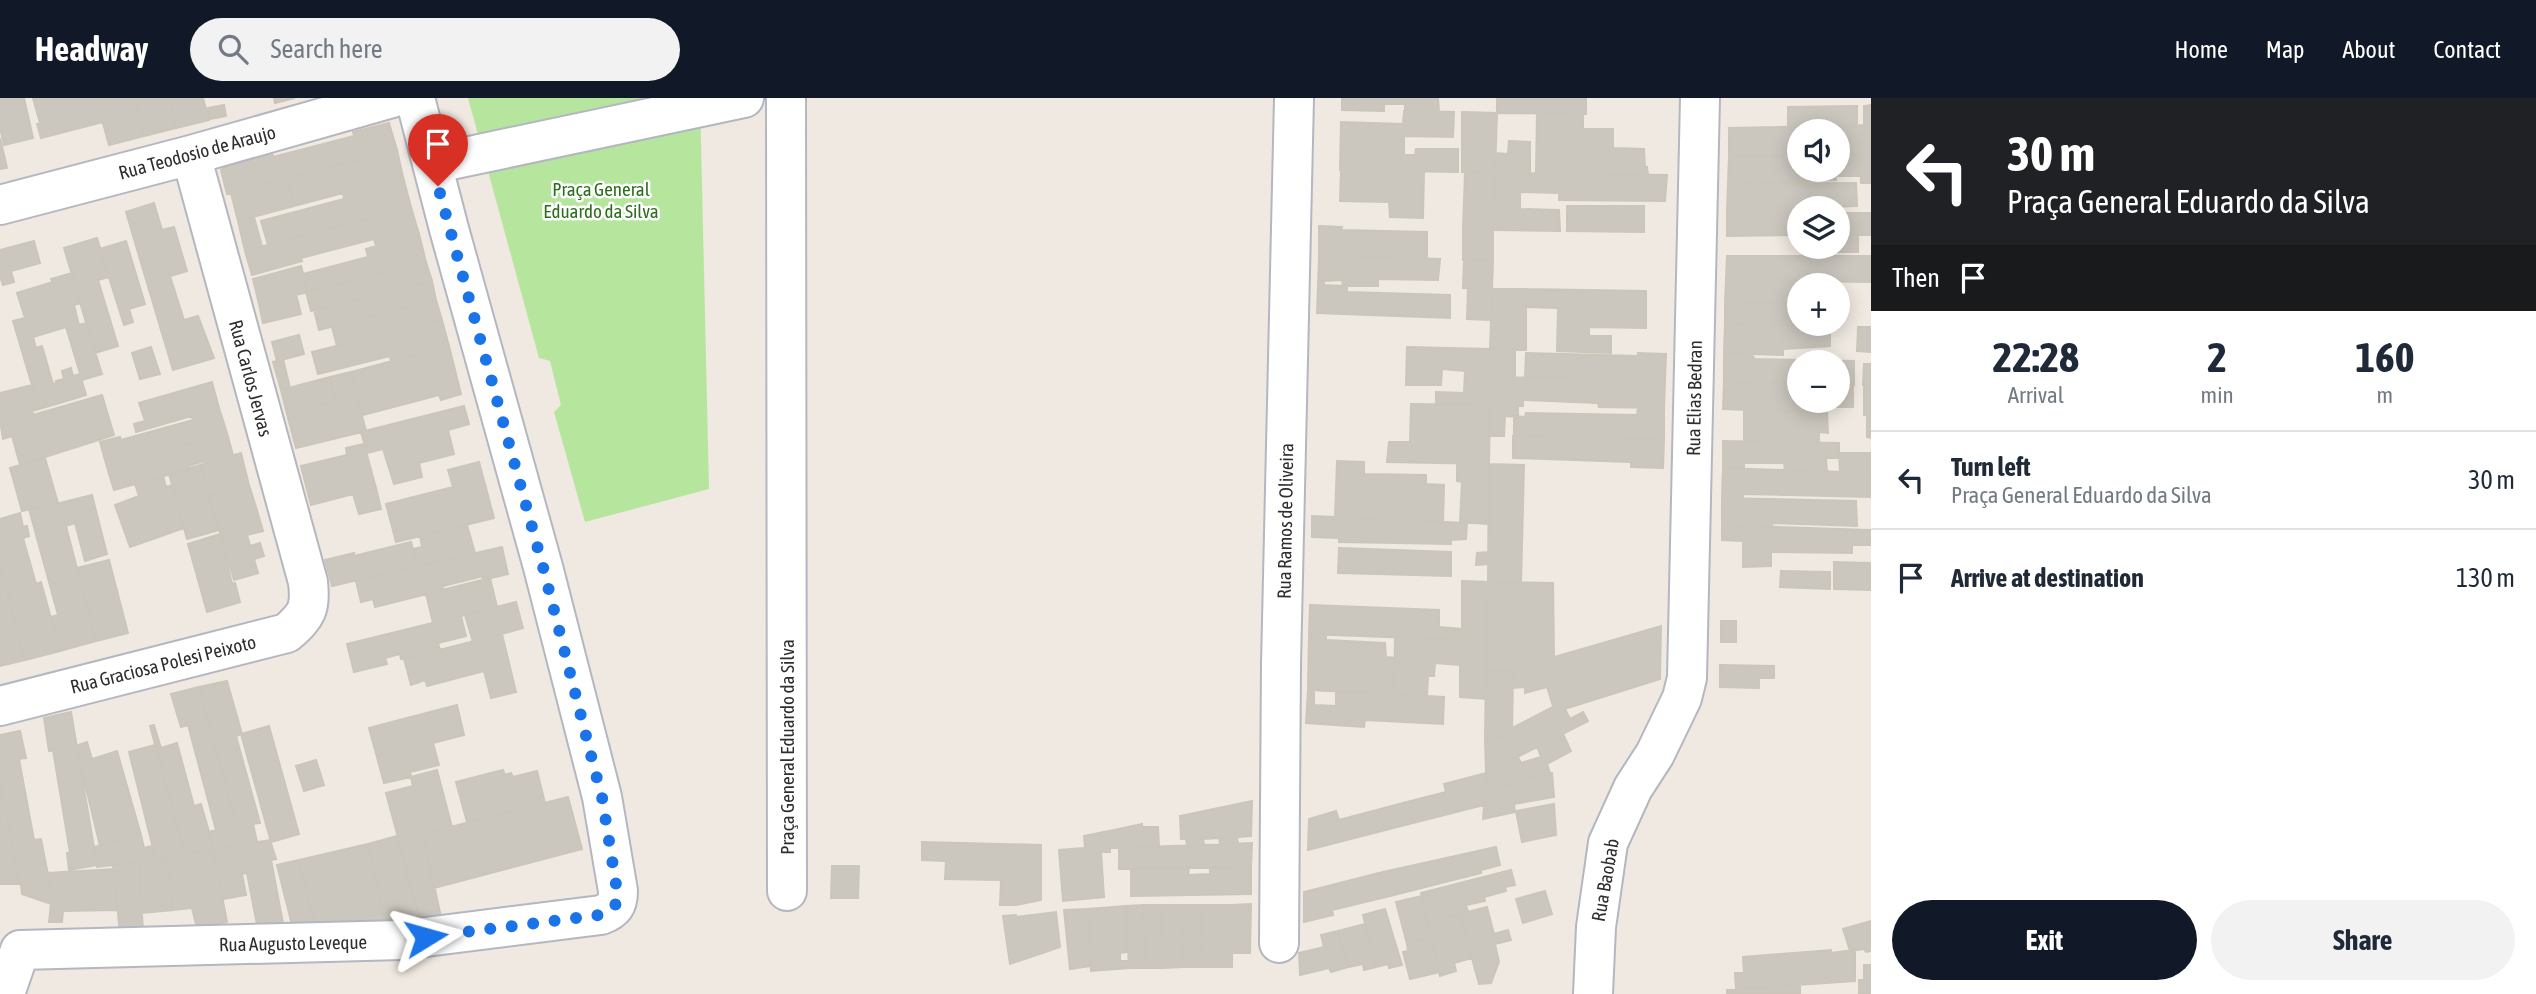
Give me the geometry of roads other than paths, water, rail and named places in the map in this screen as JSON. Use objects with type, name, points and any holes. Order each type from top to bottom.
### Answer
[{"type":"street","name":"Rua Teodosio de Araujo","points":[[0,205],[393,98]]},
{"type":"street","points":[[415,98],[432,164],[744,98]]},
{"type":"street","name":"Praça General Eduardo da Silva","points":[[786,98],[787,891]]},
{"type":"street","name":"Rua Ramos de Oliveira","points":[[1279,943],[1281,664],[1294,98]]},
{"type":"street","name":"Rua Elias Bedran","points":[[1682,698],[1687,678],[1700,98]]},
{"type":"street","name":"Rua Carlos Jervas","points":[[191,155],[304,569],[310,601]]},
{"type":"street","name":"Rua Augusto Leveque","points":[[5,994],[20,950],[402,940],[600,915],[617,904],[618,891],[602,797],[543,567],[432,164]]},
{"type":"street","name":"Rua Graciosa Polesi Peixoto","points":[[0,706],[287,633],[306,614],[310,601]]},
{"type":"street","name":"Rua Baobab","points":[[1593,994],[1596,927],[1608,843],[1633,788],[1655,754],[1682,698]]}]
